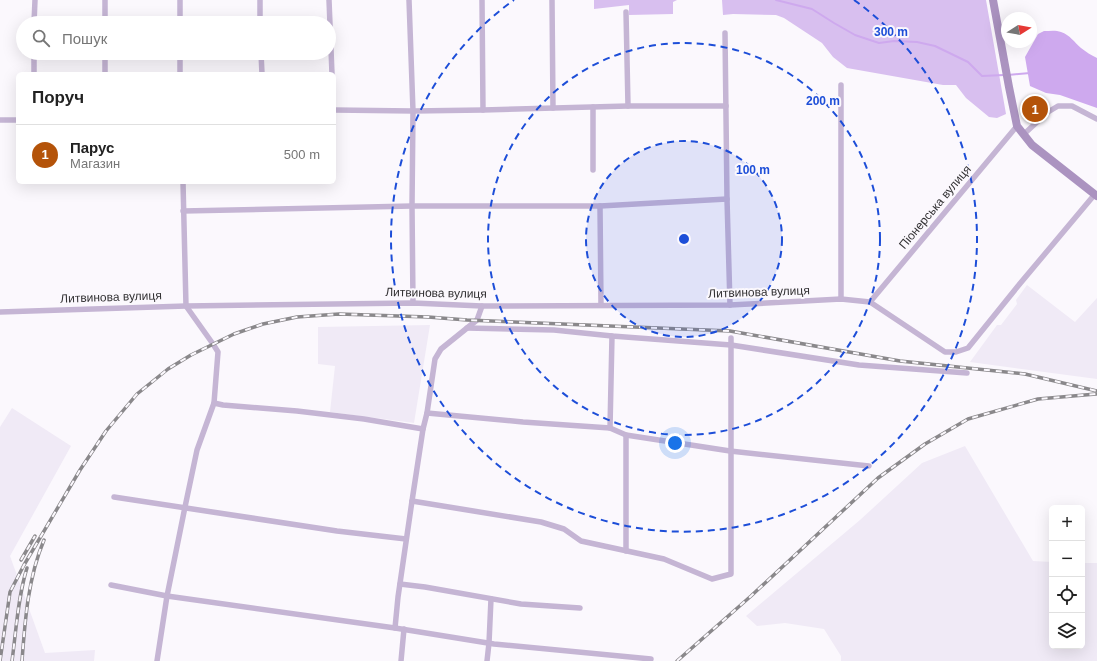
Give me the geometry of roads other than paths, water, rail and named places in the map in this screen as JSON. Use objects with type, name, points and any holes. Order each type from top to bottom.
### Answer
[{"type":"main road","points":[[993,0],[1017,126],[1032,145],[1096,195]]},
{"type":"street","points":[[34,0],[34,16]]},
{"type":"street","points":[[105,0],[105,16]]},
{"type":"street","points":[[180,0],[180,16]]},
{"type":"street","points":[[260,0],[260,16]]},
{"type":"street","points":[[329,0],[330,16]]},
{"type":"street","points":[[409,0],[413,111],[413,303]]},
{"type":"street","points":[[482,0],[483,110]]},
{"type":"street","points":[[552,0],[553,108]]},
{"type":"street","points":[[626,12],[628,106]]},
{"type":"street","points":[[725,32],[730,305]]},
{"type":"street","points":[[34,60],[34,72]]},
{"type":"street","points":[[105,60],[105,72]]},
{"type":"street","points":[[180,60],[180,72]]},
{"type":"street","points":[[261,60],[262,72]]},
{"type":"street","points":[[331,60],[332,72]]},
{"type":"street","points":[[841,85],[841,299]]},
{"type":"street","points":[[336,110],[413,111],[628,106],[726,106]]},
{"type":"street","points":[[1024,134],[1048,112],[1058,106],[1072,106],[1097,119]]},
{"type":"street","points":[[593,107],[593,170]]},
{"type":"street","points":[[0,120],[16,120]]},
{"type":"street","name":"Піонерська вулиця","points":[[870,302],[1017,126]]},
{"type":"street","points":[[157,661],[167,596],[197,450],[214,403],[218,352],[186,306],[182,184]]},
{"type":"street","points":[[870,302],[945,352],[956,352],[968,348],[1018,286],[1096,195]]},
{"type":"street","points":[[183,211],[412,206],[600,206],[727,198]]},
{"type":"street","points":[[600,206],[601,306]]},
{"type":"street","name":"Литвинова вулиця","points":[[0,312],[186,306],[413,303],[482,306],[601,306],[730,305],[841,299],[870,302]]},
{"type":"street","points":[[395,628],[406,539],[435,359],[441,349],[477,320],[482,306]]},
{"type":"street","points":[[467,328],[554,330],[731,345],[859,365],[967,373]]},
{"type":"street","points":[[610,428],[612,336]]},
{"type":"street","points":[[412,501],[541,522],[564,529],[581,541],[664,559],[712,579],[731,574],[731,338]]},
{"type":"street","points":[[214,403],[364,419],[423,429]]},
{"type":"street","points":[[427,413],[610,428],[626,435],[730,451],[869,466]]},
{"type":"street","points":[[626,435],[626,551]]},
{"type":"street","points":[[114,497],[337,531],[406,539]]},
{"type":"street","points":[[400,584],[521,604],[580,608]]},
{"type":"street","points":[[111,585],[167,596],[404,629],[489,643],[651,659]]},
{"type":"street","points":[[486,661],[489,643],[491,598]]},
{"type":"street","points":[[401,661],[404,629]]},
{"type":"waterway","points":[[776,0],[812,9],[855,35],[879,43],[894,41],[917,42],[935,46],[968,62],[982,76],[1004,75]]},
{"type":"waterway","points":[[1008,75],[1030,73]]},
{"type":"railway","points":[[0,661],[10,592],[24,565],[80,470],[106,431],[137,394],[168,369],[191,355],[234,334],[263,324],[297,317],[339,314],[730,331],[900,361],[1025,374],[1097,391]]},
{"type":"railway","points":[[677,661],[751,596],[878,478],[925,444],[968,419],[1038,399],[1096,394]]},
{"type":"railway","points":[[21,560],[35,536]]},
{"type":"railway","points":[[22,661],[28,599],[34,569],[44,540]]},
{"type":"railway","points":[[12,661],[19,602],[27,568]]},
{"type":"place","name":"Парус","points":[[1035,109]]}]
